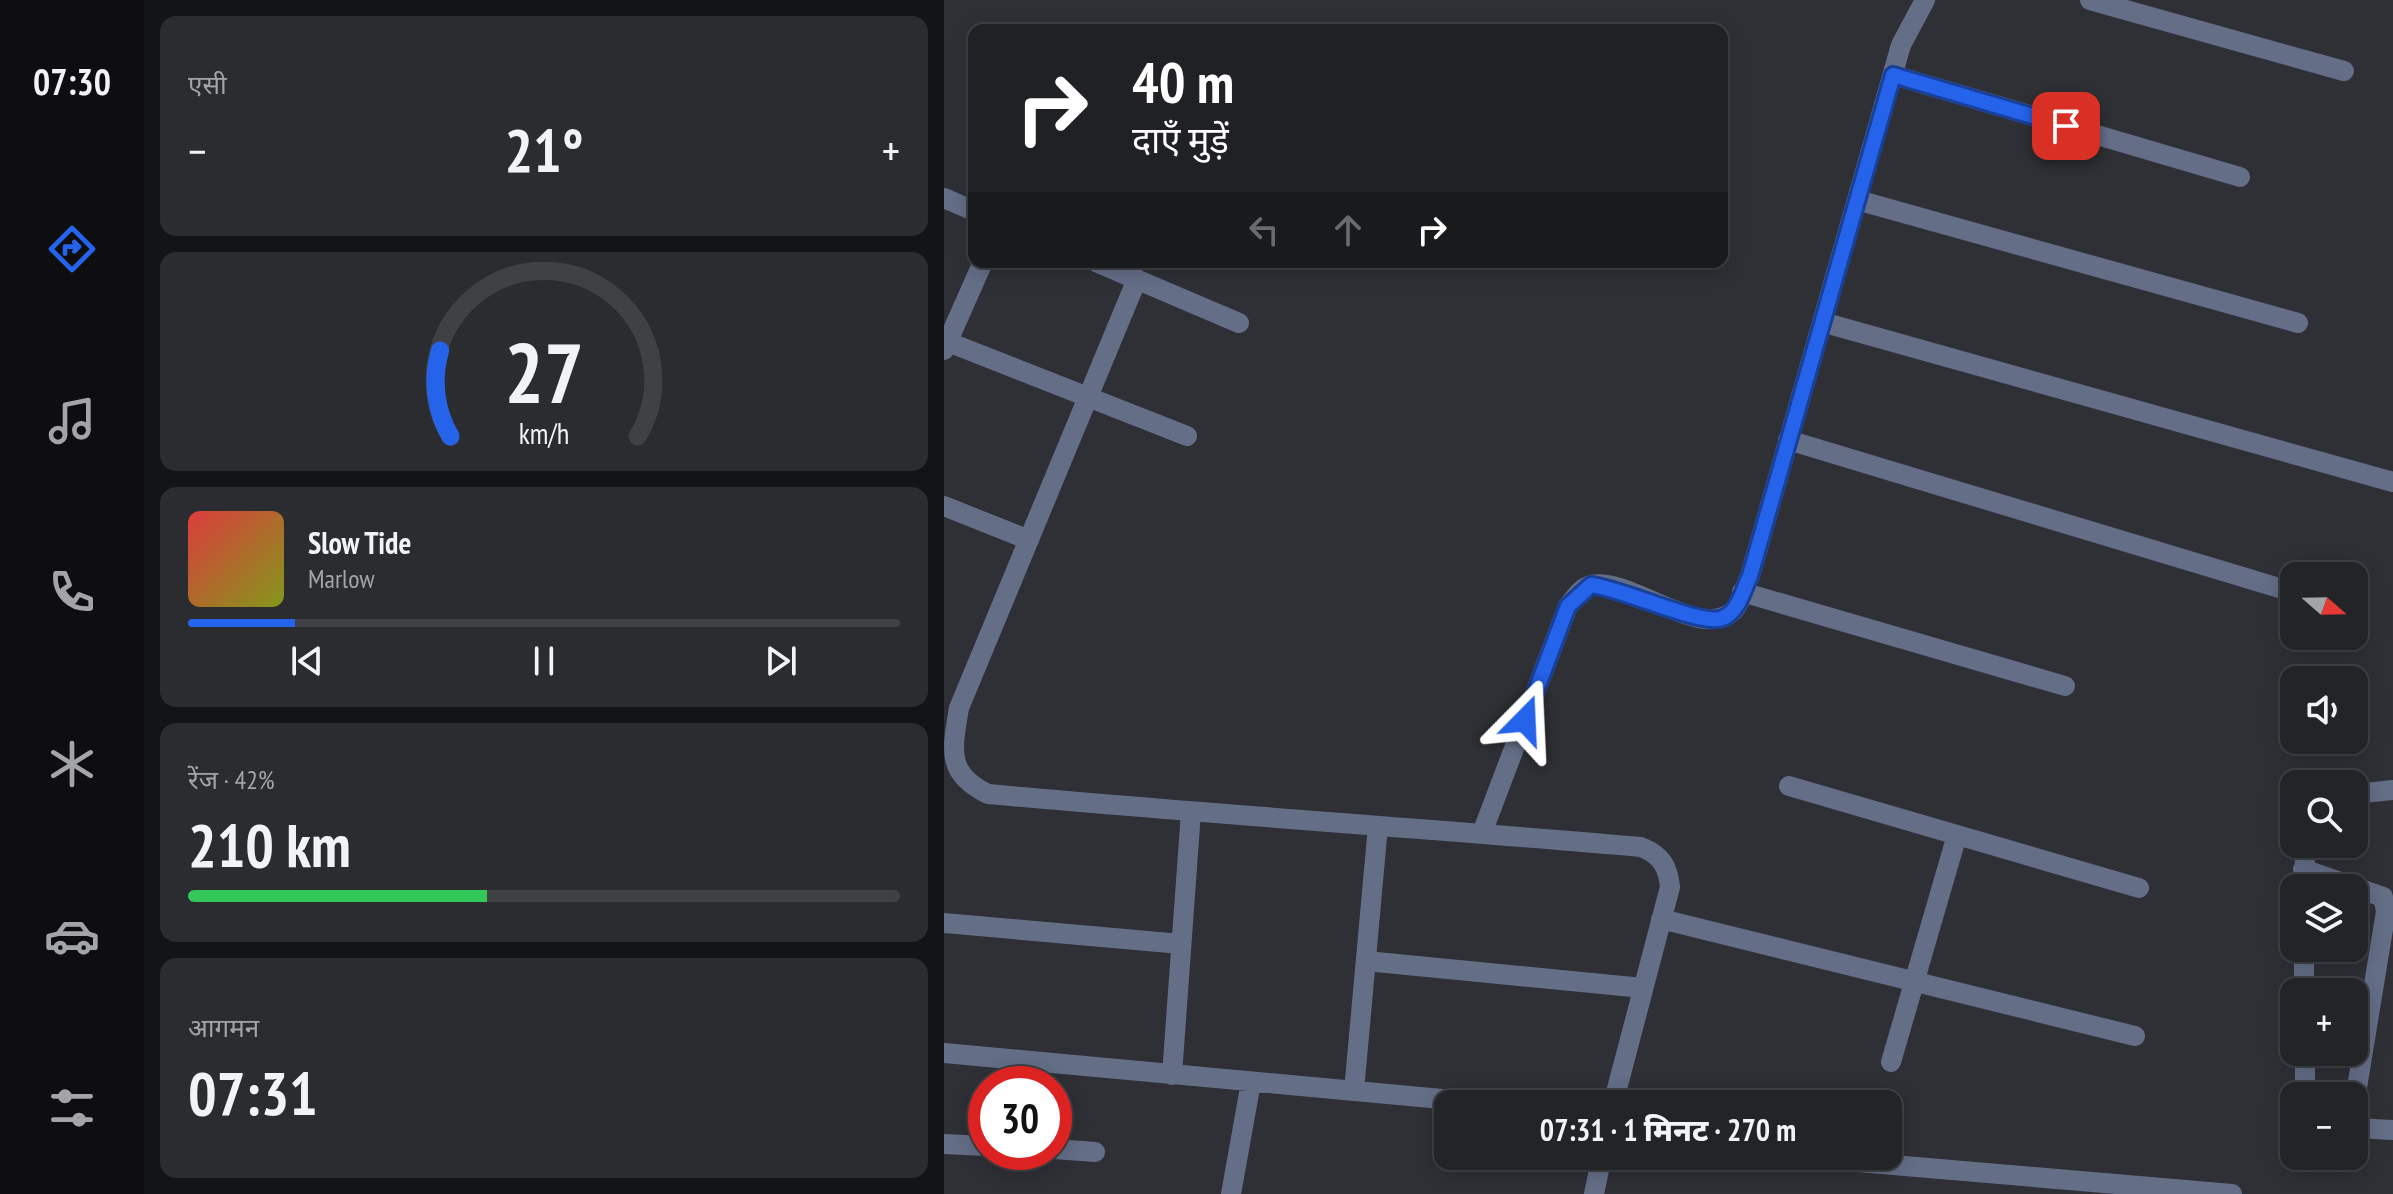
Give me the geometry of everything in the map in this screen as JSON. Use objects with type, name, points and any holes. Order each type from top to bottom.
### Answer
[{"type":"street","points":[[1482,833],[1568,606],[1581,592],[1591,585],[1611,587],[1702,619],[1722,619],[1735,608],[1788,440],[1901,45],[1925,0]]},
{"type":"street","points":[[2090,0],[2344,71]]},
{"type":"street","points":[[1893,75],[2240,177]]},
{"type":"street","points":[[944,198],[968,208]]},
{"type":"street","points":[[1857,200],[2298,323]]},
{"type":"street","points":[[980,268],[946,346],[1187,436]]},
{"type":"street","points":[[1110,268],[1239,323]]},
{"type":"street","points":[[1137,279],[959,708],[955,737],[956,766],[966,784],[988,794],[1641,847],[1655,853],[1668,869],[1670,887],[1617,1090]]},
{"type":"street","points":[[1822,322],[2393,482]]},
{"type":"street","points":[[1788,440],[2280,588]]},
{"type":"street","points":[[944,506],[1029,540]]},
{"type":"street","points":[[1742,592],[2065,686]]},
{"type":"street","points":[[1789,786],[2139,888]]},
{"type":"street","points":[[2368,793],[2393,790]]},
{"type":"street","points":[[1172,1075],[1191,812]]},
{"type":"street","points":[[1354,1091],[1378,826]]},
{"type":"street","points":[[1891,1062],[1957,835]]},
{"type":"street","points":[[2358,1082],[2386,911],[2383,897],[2368,893]]},
{"type":"street","points":[[1661,919],[2135,1036]]},
{"type":"street","points":[[944,923],[1181,944]]},
{"type":"street","points":[[1366,961],[1643,988]]},
{"type":"street","points":[[944,1053],[1434,1098]]},
{"type":"street","points":[[1231,1194],[1251,1082]]},
{"type":"street","points":[[2368,1129],[2393,1130]]},
{"type":"street","points":[[944,1144],[968,1145]]},
{"type":"street","points":[[1072,1150],[1095,1152]]},
{"type":"street","points":[[1902,1168],[2033,1185],[2232,1194]]},
{"type":"street","points":[[1594,1194],[1599,1170]]},
{"type":"route","points":[[1525,720],[1568,606],[1591,585],[1611,587],[1702,619],[1722,619],[1735,608],[1750,576],[1893,75],[2066,126]]}]
